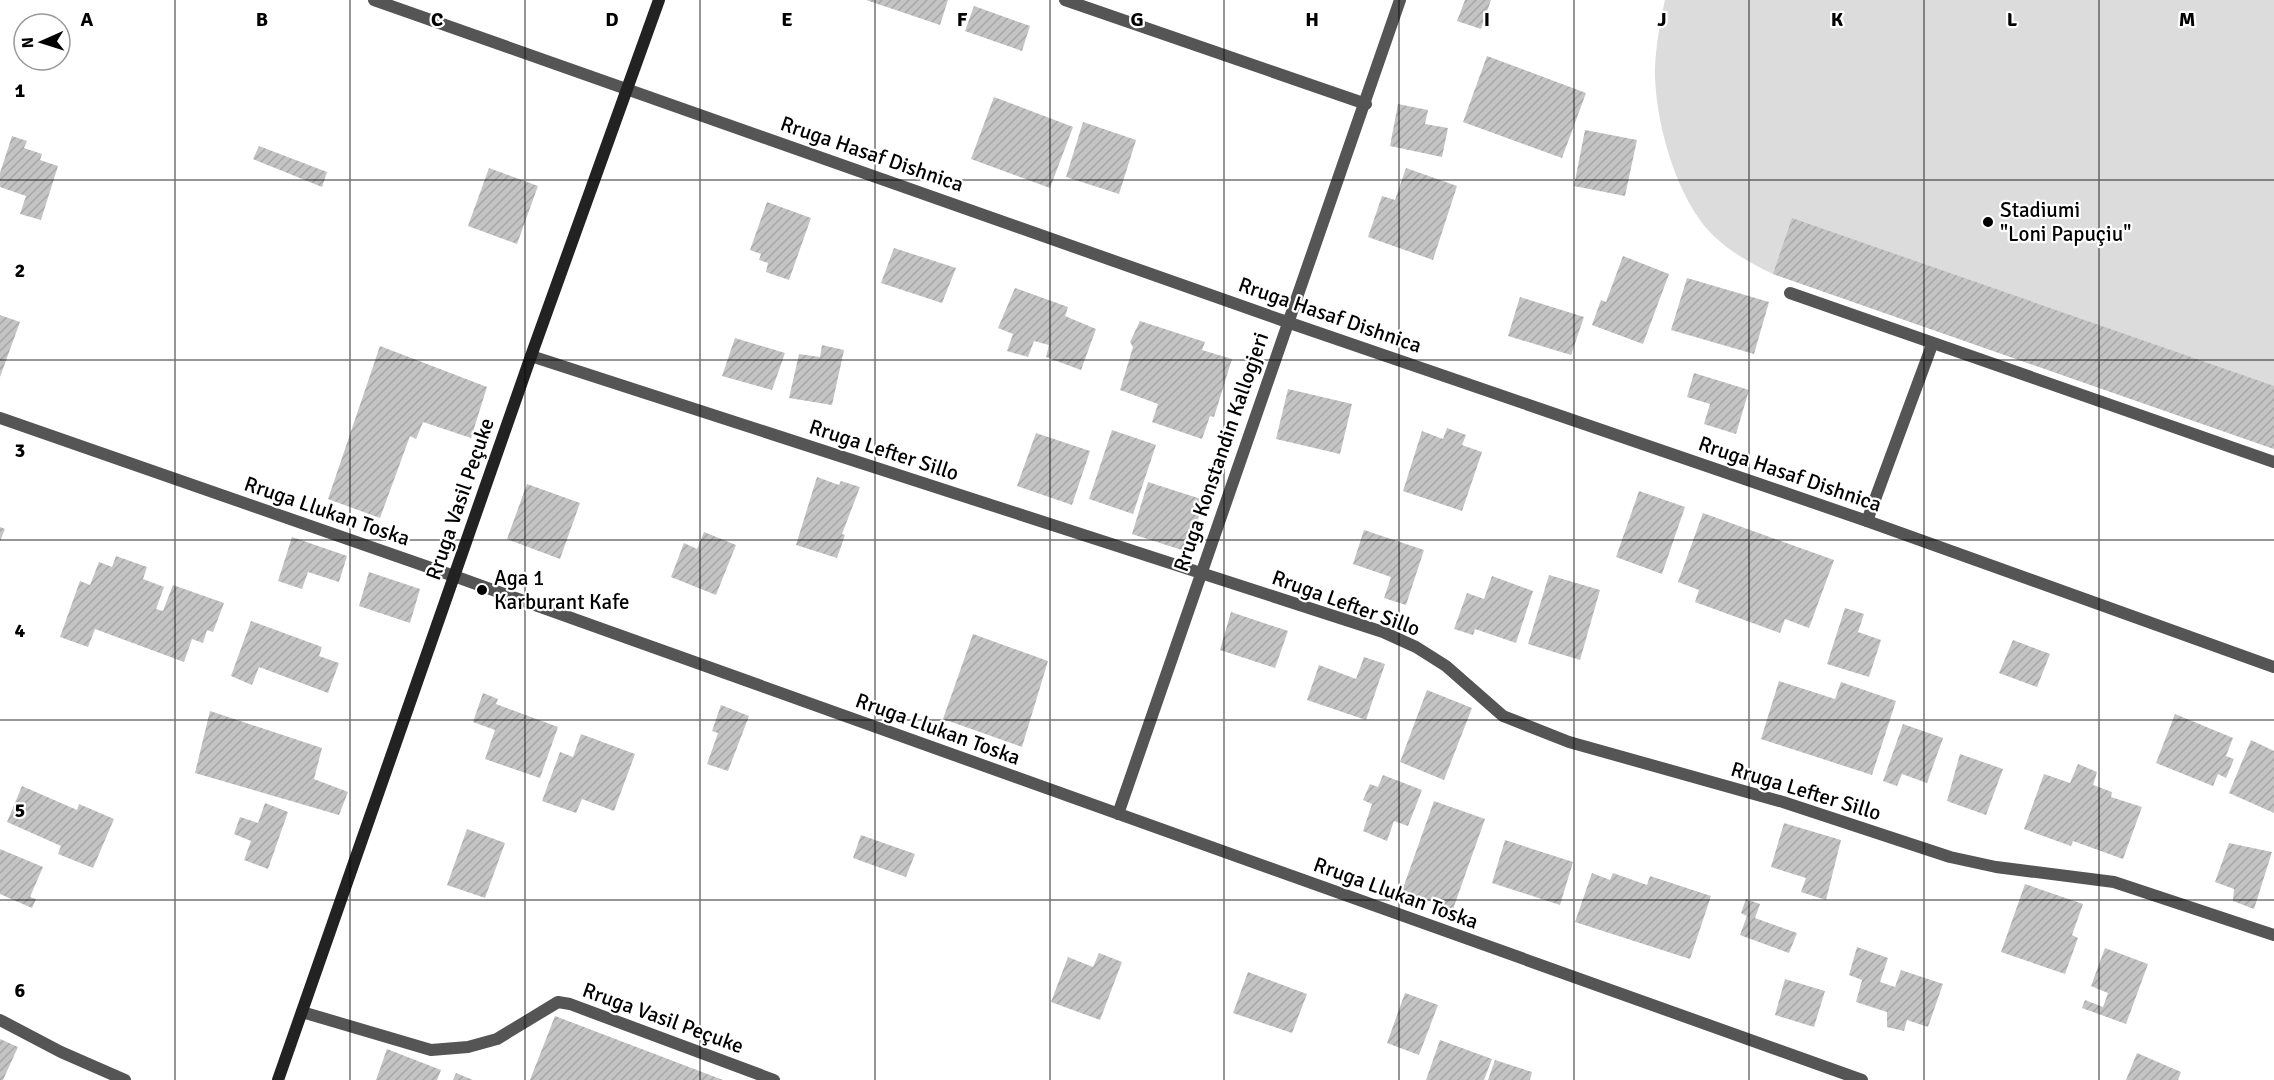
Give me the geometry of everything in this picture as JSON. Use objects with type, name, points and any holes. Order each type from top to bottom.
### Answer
[{"type":"street","name":"Rruga Hasaf Dishnica","points":[[374,0],[1287,322],[1867,521],[2274,667]]},
{"type":"street","name":"Rruga Vasil Peçuke","points":[[278,1080],[531,356],[659,0]]},
{"type":"street","points":[[1065,0],[1366,104]]},
{"type":"street","name":"Rruga Konstandin Kallogjeri","points":[[1118,814],[1287,322],[1366,104],[1400,0]]},
{"type":"street","points":[[1790,293],[1932,345],[2274,462]]},
{"type":"street","points":[[1867,521],[1932,345]]},
{"type":"street","name":"Rruga Lefter Sillo","points":[[531,356],[1383,632],[1446,666],[1503,716],[1569,742],[1783,802],[1950,857],[1996,867],[2114,882],[2274,935]]},
{"type":"street","name":"Rruga Llukan Toska","points":[[0,418],[454,576],[1862,1080]]},
{"type":"street","name":"Rruga Vasil Peçuke","points":[[302,1012],[431,1050],[468,1047],[497,1039],[546,1007],[558,1002],[774,1080]]},
{"type":"street","points":[[0,1020],[61,1052],[125,1080]]},
{"type":"shaded area","name":"Stadiumi \"Loni Papuçiu\"","points":[[1665,0],[2274,0],[2274,449],[1773,274],[1728,248],[1701,222],[1689,203],[1670,159],[1659,111],[1655,68],[1658,34]]},
{"type":"building","points":[[866,0],[948,0],[940,25]]},
{"type":"building","points":[[1465,0],[1491,0],[1481,29],[1457,21]]},
{"type":"building","points":[[974,6],[1030,26],[1022,51],[965,31]]},
{"type":"building","points":[[1487,56],[1586,93],[1562,158],[1463,122]]},
{"type":"building","points":[[994,97],[1073,127],[1050,188],[971,159]]},
{"type":"building","points":[[1398,104],[1428,110],[1425,124],[1448,128],[1442,157],[1390,146]]},
{"type":"building","points":[[1083,122],[1136,140],[1119,194],[1066,177]]},
{"type":"building","points":[[1585,130],[1637,140],[1625,196],[1574,186]]},
{"type":"building","points":[[12,136],[27,141],[24,148],[42,154],[40,160],[58,166],[41,220],[20,214],[26,196],[0,187],[0,173]]},
{"type":"building","points":[[259,146],[327,172],[322,187],[253,159]]},
{"type":"building","points":[[489,168],[538,186],[517,244],[468,226]]},
{"type":"building","points":[[1406,168],[1457,186],[1433,260],[1368,237],[1382,196],[1395,200]]},
{"type":"building","points":[[767,202],[811,218],[789,280],[766,272],[768,263],[759,260],[761,254],[750,250]]},
{"type":"building","points":[[1792,218],[2274,386],[2274,449],[1773,274]]},
{"type":"building","points":[[894,248],[956,268],[942,303],[881,283]]},
{"type":"building","points":[[1623,256],[1669,274],[1643,344],[1592,325],[1601,300],[1606,302]]},
{"type":"building","points":[[1687,278],[1769,302],[1754,354],[1671,330]]},
{"type":"building","points":[[1015,288],[1068,307],[1065,316],[1096,329],[1081,370],[1046,357],[1049,345],[1034,341],[1028,357],[1007,351],[1013,334],[998,328]]},
{"type":"building","points":[[1520,297],[1584,317],[1571,355],[1508,336]]},
{"type":"building","points":[[0,315],[20,322],[0,377]]},
{"type":"building","points":[[1140,321],[1205,342],[1202,350],[1232,359],[1214,417],[1210,416],[1202,439],[1152,422],[1158,404],[1120,390],[1133,347],[1130,342]]},
{"type":"building","points":[[735,338],[785,353],[772,390],[722,376]]},
{"type":"building","points":[[822,345],[844,350],[832,405],[789,398],[799,354],[820,357]]},
{"type":"building","points":[[380,346],[487,387],[471,438],[423,422],[416,439],[410,436],[380,518],[328,499]]},
{"type":"building","points":[[1694,373],[1749,390],[1736,434],[1704,424],[1710,404],[1687,397]]},
{"type":"building","points":[[1288,389],[1352,404],[1340,454],[1276,439]]},
{"type":"building","points":[[1447,428],[1466,435],[1462,445],[1482,452],[1462,511],[1403,491],[1422,431],[1443,439]]},
{"type":"building","points":[[1112,430],[1156,445],[1133,514],[1089,499]]},
{"type":"building","points":[[1036,433],[1090,451],[1072,505],[1017,486]]},
{"type":"building","points":[[817,477],[839,485],[841,481],[860,487],[842,534],[845,535],[837,558],[796,545]]},
{"type":"building","points":[[1148,482],[1204,500],[1188,552],[1132,534]]},
{"type":"building","points":[[527,484],[580,503],[560,559],[507,539]]},
{"type":"building","points":[[1639,491],[1685,507],[1662,574],[1616,557]]},
{"type":"building","points":[[1703,513],[1834,560],[1809,628],[1785,619],[1780,633],[1695,602],[1699,590],[1678,582]]},
{"type":"building","points":[[0,527],[5,529],[0,541]]},
{"type":"building","points":[[1364,530],[1424,550],[1406,605],[1384,598],[1391,577],[1353,564]]},
{"type":"building","points":[[704,532],[736,545],[716,595],[671,577],[684,543],[697,549]]},
{"type":"building","points":[[292,537],[347,556],[339,582],[308,572],[302,589],[278,581]]},
{"type":"building","points":[[116,556],[147,567],[143,579],[164,587],[156,609],[163,611],[173,585],[224,603],[213,632],[207,630],[203,643],[192,639],[184,662],[95,629],[88,647],[60,637],[80,581],[90,585],[99,562],[112,567]]},
{"type":"building","points":[[369,572],[420,589],[410,623],[359,606]]},
{"type":"building","points":[[1549,575],[1600,590],[1580,660],[1528,644]]},
{"type":"building","points":[[1492,576],[1533,591],[1516,643],[1475,629],[1473,635],[1454,629],[1467,593],[1484,599]]},
{"type":"building","points":[[1845,608],[1864,614],[1858,632],[1881,640],[1869,677],[1827,664]]},
{"type":"building","points":[[1231,612],[1288,631],[1275,668],[1220,650]]},
{"type":"building","points":[[251,621],[322,647],[319,656],[339,663],[328,693],[259,667],[252,685],[231,676]]},
{"type":"building","points":[[973,634],[1048,661],[1022,747],[943,719]]},
{"type":"building","points":[[2013,640],[2050,654],[2037,687],[1999,673]]},
{"type":"building","points":[[1364,657],[1385,664],[1366,720],[1307,700],[1319,665],[1356,679]]},
{"type":"building","points":[[1779,681],[1835,699],[1841,682],[1896,701],[1872,775],[1761,739]]},
{"type":"building","points":[[1427,690],[1472,708],[1444,780],[1400,762]]},
{"type":"building","points":[[483,693],[498,699],[496,704],[558,727],[540,778],[485,759],[495,730],[473,722]]},
{"type":"building","points":[[721,705],[749,716],[728,771],[707,764],[718,733],[712,731]]},
{"type":"building","points":[[210,711],[322,748],[314,779],[348,792],[339,815],[195,773]]},
{"type":"building","points":[[2175,714],[2233,738],[2226,756],[2234,759],[2226,778],[2218,774],[2213,786],[2156,763]]},
{"type":"building","points":[[1903,724],[1943,738],[1927,783],[1902,774],[1897,786],[1883,781]]},
{"type":"building","points":[[581,734],[635,754],[614,811],[582,799],[576,813],[542,801],[560,752],[573,757]]},
{"type":"building","points":[[2251,740],[2274,751],[2274,813],[2229,793]]},
{"type":"building","points":[[1960,754],[2003,769],[1986,815],[1947,801]]},
{"type":"building","points":[[2078,764],[2097,772],[2093,785],[2112,792],[2111,797],[2142,807],[2123,859],[2073,841],[2071,846],[2024,829],[2044,774],[2070,783]]},
{"type":"building","points":[[1383,775],[1422,790],[1408,826],[1394,821],[1387,841],[1363,831],[1372,804],[1363,800],[1370,784],[1378,787]]},
{"type":"building","points":[[22,786],[77,810],[79,804],[114,819],[93,868],[58,854],[61,846],[7,822]]},
{"type":"building","points":[[1434,801],[1485,819],[1453,909],[1402,891]]},
{"type":"building","points":[[265,803],[288,812],[268,869],[244,860],[251,841],[234,834],[240,817],[258,823]]},
{"type":"building","points":[[1784,823],[1841,840],[1826,900],[1801,892],[1806,878],[1771,867]]},
{"type":"building","points":[[467,829],[505,843],[485,898],[447,885]]},
{"type":"building","points":[[861,835],[915,854],[906,877],[853,858]]},
{"type":"building","points":[[1505,840],[1573,862],[1560,905],[1492,883]]},
{"type":"building","points":[[2229,843],[2272,852],[2254,909],[2233,901],[2234,889],[2215,882]]},
{"type":"building","points":[[0,849],[43,867],[30,897],[36,899],[32,908],[0,894]]},
{"type":"building","points":[[1592,873],[1610,880],[1613,873],[1647,885],[1650,876],[1711,896],[1690,959],[1575,922]]},
{"type":"building","points":[[2025,884],[2083,904],[2072,935],[2078,938],[2065,974],[2001,952]]},
{"type":"building","points":[[1746,899],[1760,904],[1755,918],[1797,933],[1789,953],[1740,935],[1747,916],[1741,913]]},
{"type":"building","points":[[1857,947],[1888,958],[1880,982],[1895,987],[1901,970],[1943,984],[1928,1027],[1907,1020],[1904,1031],[1887,1027],[1887,1012],[1856,1002],[1862,980],[1849,975]]},
{"type":"building","points":[[2105,948],[2148,964],[2126,1024],[2082,1008],[2085,1000],[2103,1007],[2108,993],[2091,986]]},
{"type":"building","points":[[1099,953],[1122,962],[1100,1020],[1051,1002],[1068,957],[1093,967]]},
{"type":"building","points":[[1248,972],[1307,994],[1292,1033],[1233,1013]]},
{"type":"building","points":[[1785,979],[1825,991],[1814,1027],[1775,1015]]},
{"type":"building","points":[[1405,993],[1438,1005],[1419,1055],[1387,1043]]},
{"type":"building","points":[[555,1016],[723,1080],[530,1080]]},
{"type":"building","points":[[0,1039],[18,1047],[3,1080],[0,1080]]},
{"type":"building","points":[[1440,1040],[1492,1059],[1484,1080],[1426,1080]]},
{"type":"building","points":[[387,1049],[441,1070],[437,1080],[376,1080]]},
{"type":"building","points":[[2137,1053],[2181,1072],[2178,1080],[2126,1080]]},
{"type":"building","points":[[1495,1060],[1532,1072],[1530,1080],[1488,1080]]},
{"type":"building","points":[[456,1073],[473,1080],[453,1080]]},
{"type":"place","name":"Stadiumi \"Loni Papuçiu\"","points":[[1988,222]]},
{"type":"place","name":"Aga 1 Karburant Kafe","points":[[482,590]]}]
